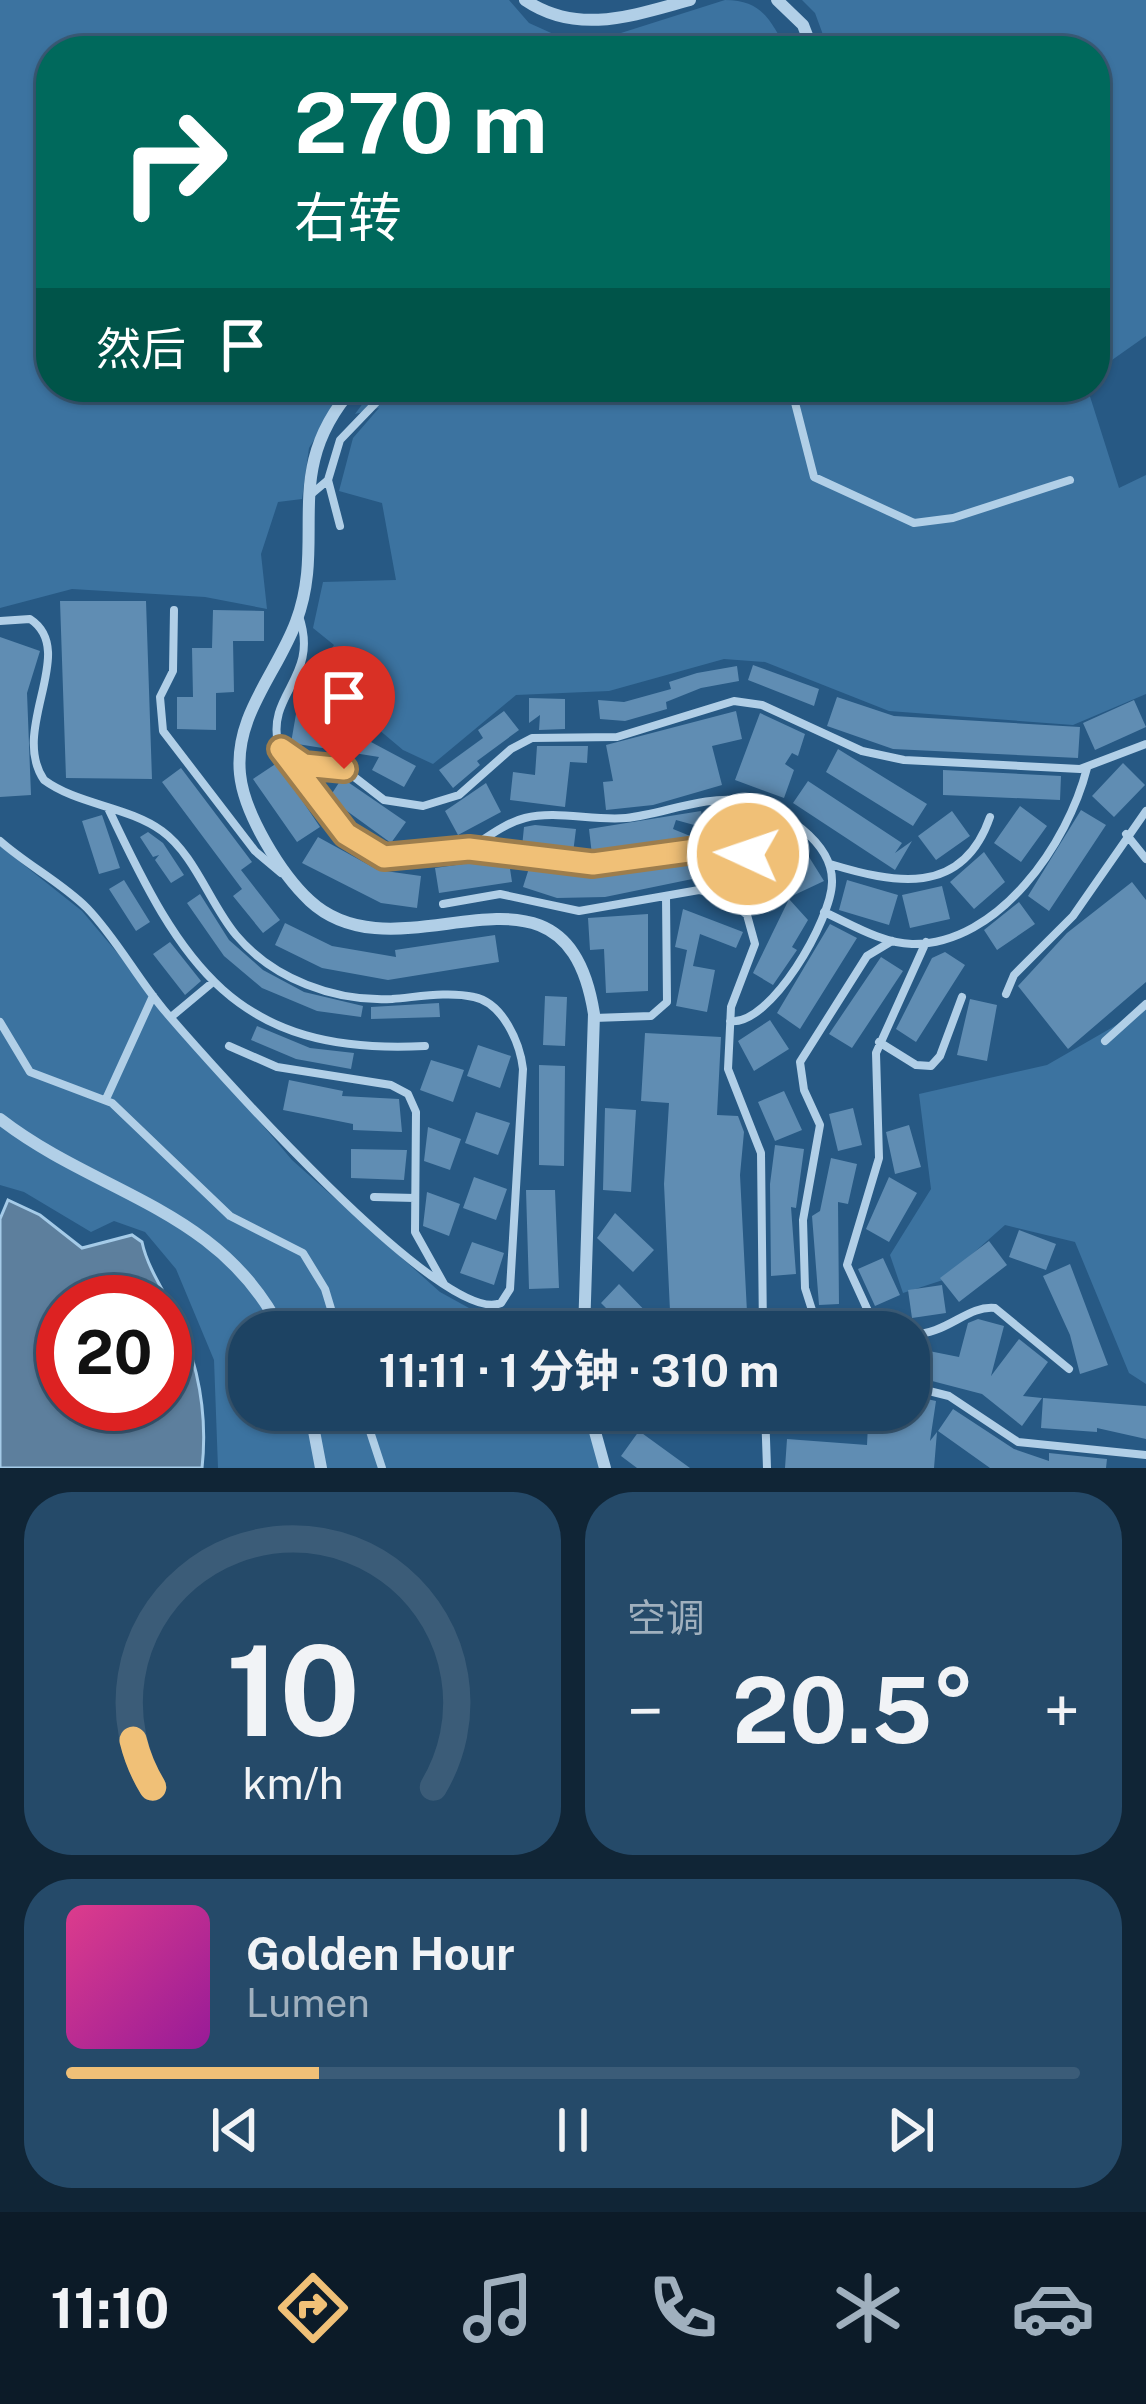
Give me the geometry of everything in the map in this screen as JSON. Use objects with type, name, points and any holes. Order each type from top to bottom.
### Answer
[{"type":"street","points":[[526,0],[552,14],[598,22],[690,0]]},
{"type":"street","points":[[777,0],[807,36]]},
{"type":"street","points":[[345,402],[316,449],[299,615],[251,707],[239,769],[257,823],[297,886],[319,908],[363,930],[411,930],[491,916],[533,924],[575,957],[589,984],[594,1018],[585,1311]]},
{"type":"street","points":[[0,1119],[200,1234],[249,1282],[268,1311]]},
{"type":"street","points":[[314,1431],[321,1468]]},
{"type":"street","points":[[595,1431],[605,1468]]},
{"type":"lane","points":[[340,526],[328,480],[340,440],[377,402]]},
{"type":"lane","points":[[795,402],[814,477],[909,521],[953,518],[1070,480]]},
{"type":"lane","points":[[308,497],[328,480]]},
{"type":"lane","points":[[174,610],[173,671],[160,697],[163,731],[255,851],[297,886]]},
{"type":"lane","points":[[299,615],[307,649],[276,719],[281,749],[333,820],[368,851],[397,859],[469,849],[593,864],[728,848],[748,854],[782,881]]},
{"type":"lane","points":[[0,621],[29,619],[43,629],[49,644],[49,668],[35,702],[39,772],[52,785],[168,835],[244,945],[287,976],[368,999],[474,997],[494,1007],[505,1022],[523,1069],[509,1288],[501,1303],[486,1307],[420,1270],[312,1170],[171,1018],[86,907],[0,841]]},
{"type":"lane","points":[[281,749],[304,765],[350,771],[394,804],[438,805],[532,738],[617,737],[717,705],[748,701],[882,757],[1087,768],[1146,744]]},
{"type":"lane","points":[[824,912],[892,941],[926,942],[979,921],[1031,878],[1087,768]]},
{"type":"lane","points":[[469,849],[524,818],[623,818],[729,800],[759,806],[797,826],[830,864],[833,880],[824,912],[773,1001],[749,1020],[730,1021]]},
{"type":"lane","points":[[107,806],[176,933],[213,982],[284,1032],[340,1044],[425,1046]]},
{"type":"lane","points":[[1006,994],[1014,975],[1073,916],[1126,834],[1146,812]]},
{"type":"lane","points":[[830,864],[891,882],[925,880],[960,859],[990,817]]},
{"type":"lane","points":[[1126,834],[1146,860]]},
{"type":"lane","points":[[443,904],[500,894],[579,911],[708,891],[735,903],[752,925],[752,957],[730,1021],[728,1069],[761,1153],[763,1311]]},
{"type":"lane","points":[[594,1018],[651,1016],[667,1002],[666,896]]},
{"type":"lane","points":[[812,1311],[805,1288],[803,1220],[820,1125],[804,1090],[800,1062],[867,956],[892,941]]},
{"type":"lane","points":[[869,1311],[847,1265],[877,1169],[879,1042],[926,942]]},
{"type":"lane","points":[[171,1018],[213,982]]},
{"type":"lane","points":[[106,1099],[153,995]]},
{"type":"lane","points":[[879,1042],[916,1065],[931,1066],[940,1056],[962,997]]},
{"type":"lane","points":[[1105,1041],[1146,1004]]},
{"type":"lane","points":[[0,1022],[30,1072],[106,1099],[230,1216],[302,1253],[325,1289],[332,1311]]},
{"type":"lane","points":[[229,1046],[258,1062],[391,1085],[408,1094],[416,1112],[418,1244],[451,1291]]},
{"type":"lane","points":[[374,1197],[415,1198]]},
{"type":"lane","points":[[930,1332],[942,1331],[988,1306],[1009,1316],[1069,1369]]},
{"type":"lane","points":[[930,1391],[950,1396],[1018,1442],[1146,1454]]},
{"type":"lane","points":[[370,1431],[382,1468]]},
{"type":"lane","points":[[765,1431],[766,1468]]},
{"type":"shaded area","points":[[0,0],[509,0],[529,23],[558,36],[36,36],[36,402],[338,402],[309,448],[302,499],[278,502],[261,554],[267,609],[205,597],[72,589],[0,608]]},
{"type":"shaded area","points":[[725,0],[757,8],[779,36],[612,36]]},
{"type":"shaded area","points":[[802,0],[1146,0],[1146,336],[1110,361],[1110,36],[823,36],[815,13]]},
{"type":"shaded area","points":[[364,402],[1092,402],[1119,488],[1146,475],[1146,694],[1073,725],[889,711],[765,662],[724,659],[609,691],[516,695],[433,764],[403,750],[378,729],[298,710],[307,684],[334,645],[313,628],[323,582],[396,580],[382,503],[339,491],[353,438],[379,408],[355,414]]},
{"type":"shaded area","points":[[0,846],[82,911],[292,1160],[440,1292],[474,1311],[228,1311],[228,1431],[591,1431],[602,1468],[218,1468],[214,1360],[192,1307],[192,1275],[179,1275],[145,1232],[114,1221],[91,1232],[24,1192],[0,1185]]},
{"type":"shaded area","points":[[1146,1008],[1146,1384],[1129,1373],[1075,1242],[1005,1225],[943,1280],[903,1293],[890,1255],[931,1189],[919,1094],[1047,1065]]},
{"type":"shaded area","points":[[8,1200],[40,1215],[82,1248],[132,1235],[142,1242],[154,1275],[36,1275],[36,1431],[192,1431],[192,1359],[204,1427],[202,1468],[0,1468],[0,1219]]},
{"type":"building","points":[[60,601],[146,601],[152,779],[66,778]]},
{"type":"building","points":[[213,610],[264,611],[264,641],[233,641],[234,692],[216,693],[216,730],[177,729],[177,697],[193,697],[192,648],[212,648]]},
{"type":"building","points":[[0,637],[40,651],[27,693],[31,795],[0,797]]},
{"type":"building","points":[[753,665],[819,689],[814,706],[748,680]]},
{"type":"building","points":[[737,666],[739,681],[701,688],[666,702],[667,709],[625,721],[600,719],[598,700],[624,702],[671,689],[669,682],[697,673]]},
{"type":"building","points":[[837,697],[894,716],[1080,727],[1078,758],[893,749],[827,726]]},
{"type":"building","points":[[529,698],[565,699],[565,729],[539,730],[540,715],[529,723]]},
{"type":"building","points":[[1134,700],[1146,727],[1095,750],[1083,723]]},
{"type":"building","points":[[504,711],[519,730],[477,761],[480,765],[453,788],[439,770],[483,738],[478,730]]},
{"type":"building","points":[[736,711],[742,739],[712,746],[722,785],[653,805],[606,810],[603,782],[613,781],[606,745]]},
{"type":"building","points":[[760,713],[805,734],[798,756],[792,753],[785,764],[794,770],[784,798],[735,780]]},
{"type":"building","points":[[296,714],[373,726],[371,742],[416,766],[404,787],[372,770],[379,757],[291,743]]},
{"type":"building","points":[[537,746],[588,746],[587,763],[570,762],[565,807],[510,800],[513,772],[535,775]]},
{"type":"building","points":[[838,749],[927,804],[913,826],[826,772]]},
{"type":"building","points":[[277,763],[320,827],[297,842],[253,779]]},
{"type":"building","points":[[1123,763],[1145,785],[1114,817],[1092,796]]},
{"type":"building","points":[[181,768],[252,862],[241,870],[280,920],[263,933],[233,896],[242,889],[162,782]]},
{"type":"building","points":[[943,770],[1061,776],[1060,800],[943,795]]},
{"type":"building","points":[[342,778],[406,822],[391,843],[329,798]]},
{"type":"building","points":[[808,781],[902,843],[895,853],[912,841],[895,870],[793,803]]},
{"type":"building","points":[[486,783],[501,812],[458,835],[445,811]]},
{"type":"building","points":[[1020,806],[1047,826],[1021,862],[994,843]]},
{"type":"building","points":[[720,809],[773,820],[766,844],[714,830]]},
{"type":"building","points":[[1081,810],[1106,825],[1049,911],[1028,896]]},
{"type":"building","points":[[701,811],[705,828],[676,820],[673,829],[705,842],[592,855],[589,829]]},
{"type":"building","points":[[952,811],[970,836],[936,860],[918,836]]},
{"type":"building","points":[[102,815],[120,868],[99,874],[82,821]]},
{"type":"building","points":[[524,827],[576,829],[573,853],[522,847]]},
{"type":"building","points":[[148,832],[163,843],[184,875],[171,883],[155,860],[159,855],[153,857],[140,837]]},
{"type":"building","points":[[794,833],[824,881],[790,897],[808,868],[793,881],[773,845]]},
{"type":"building","points":[[318,837],[378,870],[421,876],[417,908],[381,903],[302,863]]},
{"type":"building","points":[[984,852],[1005,882],[974,909],[950,882]]},
{"type":"building","points":[[724,857],[747,864],[736,889],[707,876],[605,897],[557,898],[523,887],[530,865],[560,873],[641,872],[641,867],[711,858],[715,875]]},
{"type":"building","points":[[509,862],[512,882],[439,893],[435,868]]},
{"type":"building","points":[[124,880],[150,922],[136,931],[109,889]]},
{"type":"building","points":[[847,880],[898,895],[889,925],[839,910]]},
{"type":"building","points":[[1132,882],[1146,900],[1146,982],[1068,1049],[1018,986],[1067,933]]},
{"type":"building","points":[[942,886],[950,919],[910,928],[902,895]]},
{"type":"building","points":[[200,894],[229,940],[263,970],[304,992],[363,1006],[361,1017],[317,1011],[262,988],[224,956],[187,903]]},
{"type":"building","points":[[789,899],[808,920],[792,947],[797,950],[773,985],[753,973]]},
{"type":"building","points":[[1019,902],[1035,924],[997,950],[984,930]]},
{"type":"building","points":[[683,909],[743,932],[736,948],[700,934],[693,966],[715,970],[707,1012],[676,1006],[687,950],[675,947]]},
{"type":"building","points":[[648,914],[648,991],[606,993],[604,949],[590,950],[588,918]]},
{"type":"building","points":[[285,923],[332,946],[396,957],[395,950],[495,935],[499,962],[388,980],[322,968],[275,945]]},
{"type":"building","points":[[830,924],[857,938],[800,1029],[777,1013]]},
{"type":"building","points":[[170,942],[201,981],[185,995],[153,954]]},
{"type":"building","points":[[945,952],[965,965],[916,1042],[896,1029],[932,958]]},
{"type":"building","points":[[881,957],[903,971],[852,1048],[829,1034]]},
{"type":"building","points":[[545,996],[567,997],[565,1046],[543,1045]]},
{"type":"building","points":[[970,999],[997,1005],[987,1061],[957,1055]]},
{"type":"building","points":[[439,1003],[440,1017],[371,1019],[371,1007]]},
{"type":"building","points":[[770,1020],[789,1049],[754,1071],[738,1041]]},
{"type":"building","points":[[257,1026],[310,1048],[354,1053],[351,1069],[296,1059],[251,1040]]},
{"type":"building","points":[[645,1033],[721,1037],[717,1115],[738,1116],[744,1132],[740,1175],[747,1311],[670,1311],[664,1184],[669,1103],[641,1101]]},
{"type":"building","points":[[478,1045],[511,1056],[500,1088],[467,1076]]},
{"type":"building","points":[[431,1060],[464,1070],[453,1102],[420,1090]]},
{"type":"building","points":[[539,1065],[565,1066],[564,1166],[539,1165]]},
{"type":"building","points":[[289,1080],[343,1091],[342,1096],[399,1099],[402,1132],[353,1130],[353,1124],[283,1110]]},
{"type":"building","points":[[784,1091],[802,1130],[775,1141],[758,1102]]},
{"type":"building","points":[[605,1108],[636,1110],[631,1192],[603,1190]]},
{"type":"building","points":[[853,1108],[862,1145],[838,1151],[829,1114]]},
{"type":"building","points":[[476,1112],[510,1123],[498,1155],[465,1143]]},
{"type":"building","points":[[909,1125],[921,1167],[895,1174],[886,1132]]},
{"type":"building","points":[[428,1127],[461,1139],[450,1170],[424,1161]]},
{"type":"building","points":[[775,1145],[804,1149],[796,1208],[791,1207],[796,1274],[771,1276],[770,1184]]},
{"type":"building","points":[[351,1149],[407,1150],[404,1180],[351,1178]]},
{"type":"building","points":[[831,1158],[857,1164],[848,1204],[838,1202],[839,1304],[819,1305],[812,1216],[820,1211]]},
{"type":"building","points":[[474,1177],[507,1189],[496,1220],[463,1208]]},
{"type":"building","points":[[889,1177],[917,1193],[889,1242],[866,1229]]},
{"type":"building","points":[[526,1190],[555,1190],[559,1288],[529,1289]]},
{"type":"building","points":[[427,1192],[460,1204],[449,1236],[423,1226]]},
{"type":"building","points":[[615,1213],[654,1250],[633,1272],[597,1238]]},
{"type":"building","points":[[1019,1230],[1056,1244],[1046,1270],[1009,1257]]},
{"type":"building","points":[[989,1241],[1007,1265],[959,1302],[940,1278]]},
{"type":"building","points":[[472,1242],[504,1253],[494,1285],[460,1273]]},
{"type":"building","points":[[883,1258],[900,1295],[875,1306],[858,1269]]},
{"type":"building","points":[[1070,1264],[1108,1365],[1080,1374],[1070,1335],[1043,1276]]},
{"type":"building","points":[[619,1284],[645,1311],[609,1311],[601,1303]]},
{"type":"building","points":[[942,1285],[946,1313],[911,1311],[908,1290]]},
{"type":"building","points":[[978,1319],[1004,1326],[991,1376],[1019,1339],[1048,1362],[1023,1396],[1042,1398],[1022,1426],[982,1394],[930,1380],[930,1351],[959,1357],[968,1323]]},
{"type":"building","points":[[1043,1398],[1146,1406],[1146,1439],[1097,1428],[1097,1432],[1041,1428]]},
{"type":"building","points":[[930,1400],[936,1401],[930,1441],[937,1432],[934,1468],[785,1468],[787,1439],[867,1445],[868,1431],[930,1431]]},
{"type":"building","points":[[953,1409],[1014,1449],[1049,1461],[1049,1453],[1107,1459],[1106,1468],[990,1468],[938,1431]]},
{"type":"building","points":[[639,1431],[690,1468],[637,1468],[621,1456]]},
{"type":"route","points":[[344,769],[304,765],[281,749],[346,834],[384,857],[469,849],[519,859],[593,864],[710,848],[748,854]]}]
